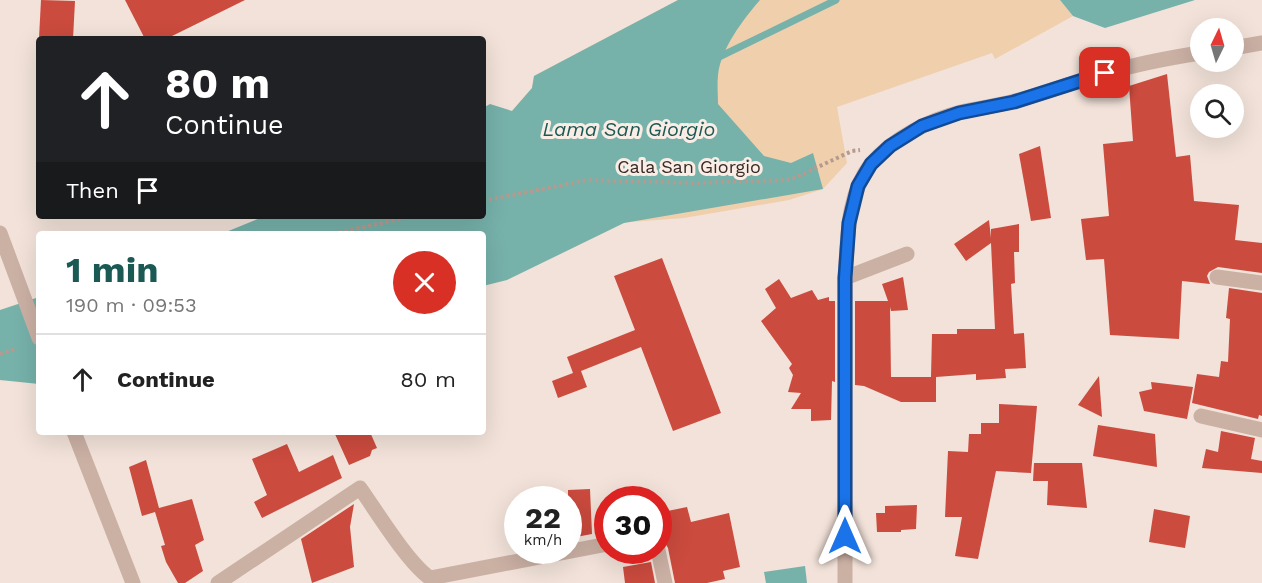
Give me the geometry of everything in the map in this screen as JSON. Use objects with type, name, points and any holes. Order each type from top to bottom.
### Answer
[{"type":"street","points":[[1244,46],[1262,43]]},
{"type":"street","points":[[844,583],[845,278],[849,223],[858,186],[871,164],[890,146],[922,126],[959,113],[1014,102],[1105,73],[1190,55]]},
{"type":"street","points":[[0,233],[36,330]]},
{"type":"street","points":[[845,278],[908,254]]},
{"type":"street","points":[[1217,278],[1262,284]]},
{"type":"street","points":[[1201,416],[1262,430]]},
{"type":"street","points":[[75,435],[133,583]]},
{"type":"street","points":[[218,583],[360,488],[412,560],[430,578],[594,547]]},
{"type":"street","points":[[661,564],[665,583]]},
{"type":"path","name":"Cala San Giorgio","points":[[486,200],[587,180],[695,183],[790,180],[852,151],[890,146]]},
{"type":"path","points":[[346,231],[399,219]]},
{"type":"path","points":[[0,354],[15,349]]},
{"type":"sand","points":[[678,0],[1060,0],[1073,16],[995,59],[992,53],[837,107],[847,163],[823,189],[789,200],[684,218],[617,223],[511,112],[532,88],[534,76]]},
{"type":"water","name":"Lama San Giorgio","points":[[678,0],[760,0],[740,25],[723,55],[718,75],[718,104],[764,156],[791,163],[813,153],[823,189],[624,223],[507,280],[486,285],[486,231],[228,231],[258,219],[486,219],[486,106],[490,104],[512,111],[532,88],[534,76]]},
{"type":"water","points":[[1060,0],[1195,0],[1105,28],[1073,16]]},
{"type":"water","points":[[36,298],[36,384],[0,380],[0,310]]},
{"type":"water","points":[[805,566],[807,583],[766,583],[764,572]]},
{"type":"building","points":[[41,0],[75,1],[73,36],[39,36]]},
{"type":"building","points":[[125,0],[245,0],[172,36],[143,36]]},
{"type":"building","points":[[1167,74],[1176,157],[1190,155],[1194,201],[1239,205],[1235,240],[1262,243],[1262,273],[1218,267],[1209,272],[1207,276],[1210,284],[1182,281],[1179,339],[1110,335],[1104,259],[1086,260],[1081,219],[1109,216],[1103,144],[1133,141],[1129,86]]},
{"type":"building","points":[[1040,146],[1051,218],[1031,221],[1019,154]]},
{"type":"building","points":[[989,220],[991,238],[991,229],[1019,224],[1019,252],[1014,252],[1015,283],[1011,284],[1014,334],[1024,333],[1026,368],[1005,369],[1006,378],[976,380],[976,374],[936,377],[936,402],[901,402],[864,386],[855,385],[855,301],[888,301],[882,284],[903,277],[908,310],[891,311],[890,307],[891,377],[931,377],[932,334],[957,334],[957,329],[995,329],[991,243],[966,261],[954,244]]},
{"type":"building","points":[[662,258],[721,413],[673,431],[641,347],[581,371],[587,387],[558,398],[552,381],[573,373],[567,357],[635,330],[614,276]]},
{"type":"building","points":[[779,279],[791,298],[812,290],[818,300],[829,297],[829,301],[835,301],[835,382],[832,381],[831,420],[811,421],[811,409],[791,409],[801,393],[788,392],[793,375],[789,368],[792,364],[761,321],[776,308],[765,289]]},
{"type":"building","points":[[1229,288],[1262,293],[1262,416],[1259,415],[1258,419],[1192,403],[1197,374],[1219,377],[1221,361],[1228,362],[1230,319],[1226,318]]},
{"type":"building","points":[[1099,376],[1102,417],[1078,405]]},
{"type":"building","points":[[1151,382],[1193,387],[1187,419],[1144,411],[1139,392],[1152,389]]},
{"type":"building","points":[[999,404],[1037,406],[1031,473],[996,471],[978,559],[955,556],[962,517],[945,517],[948,451],[968,452],[969,434],[981,434],[981,423],[999,423]]},
{"type":"building","points":[[1098,425],[1155,434],[1157,467],[1093,456]]},
{"type":"building","points":[[1221,431],[1255,438],[1251,459],[1262,461],[1262,473],[1202,468],[1206,449],[1218,452]]},
{"type":"building","points":[[335,435],[371,435],[377,448],[372,450],[370,456],[349,465]]},
{"type":"building","points":[[287,444],[299,472],[333,455],[342,478],[262,518],[254,502],[267,495],[252,459]]},
{"type":"building","points":[[146,460],[159,508],[192,499],[204,540],[195,545],[203,571],[185,583],[178,583],[166,562],[161,546],[165,545],[155,512],[142,516],[129,467]]},
{"type":"building","points":[[1034,463],[1082,463],[1087,508],[1047,505],[1048,481],[1033,481]]},
{"type":"building","points":[[582,489],[590,489],[592,534],[582,536]]},
{"type":"building","points":[[354,504],[350,527],[354,567],[312,583],[301,539]]},
{"type":"building","points":[[917,505],[916,529],[901,530],[901,532],[877,532],[876,513],[885,513],[885,506]]},
{"type":"building","points":[[687,507],[691,522],[729,513],[740,567],[723,571],[725,579],[707,583],[675,583],[671,564],[672,510]]},
{"type":"building","points":[[1154,509],[1190,516],[1185,548],[1149,542]]},
{"type":"building","points":[[651,564],[655,583],[625,583],[623,567]]},
{"type":"waterway","points":[[717,58],[836,0]]},
{"type":"route","points":[[845,536],[845,278],[849,223],[858,186],[871,164],[890,146],[922,126],[959,113],[1014,102],[1105,73]]}]
